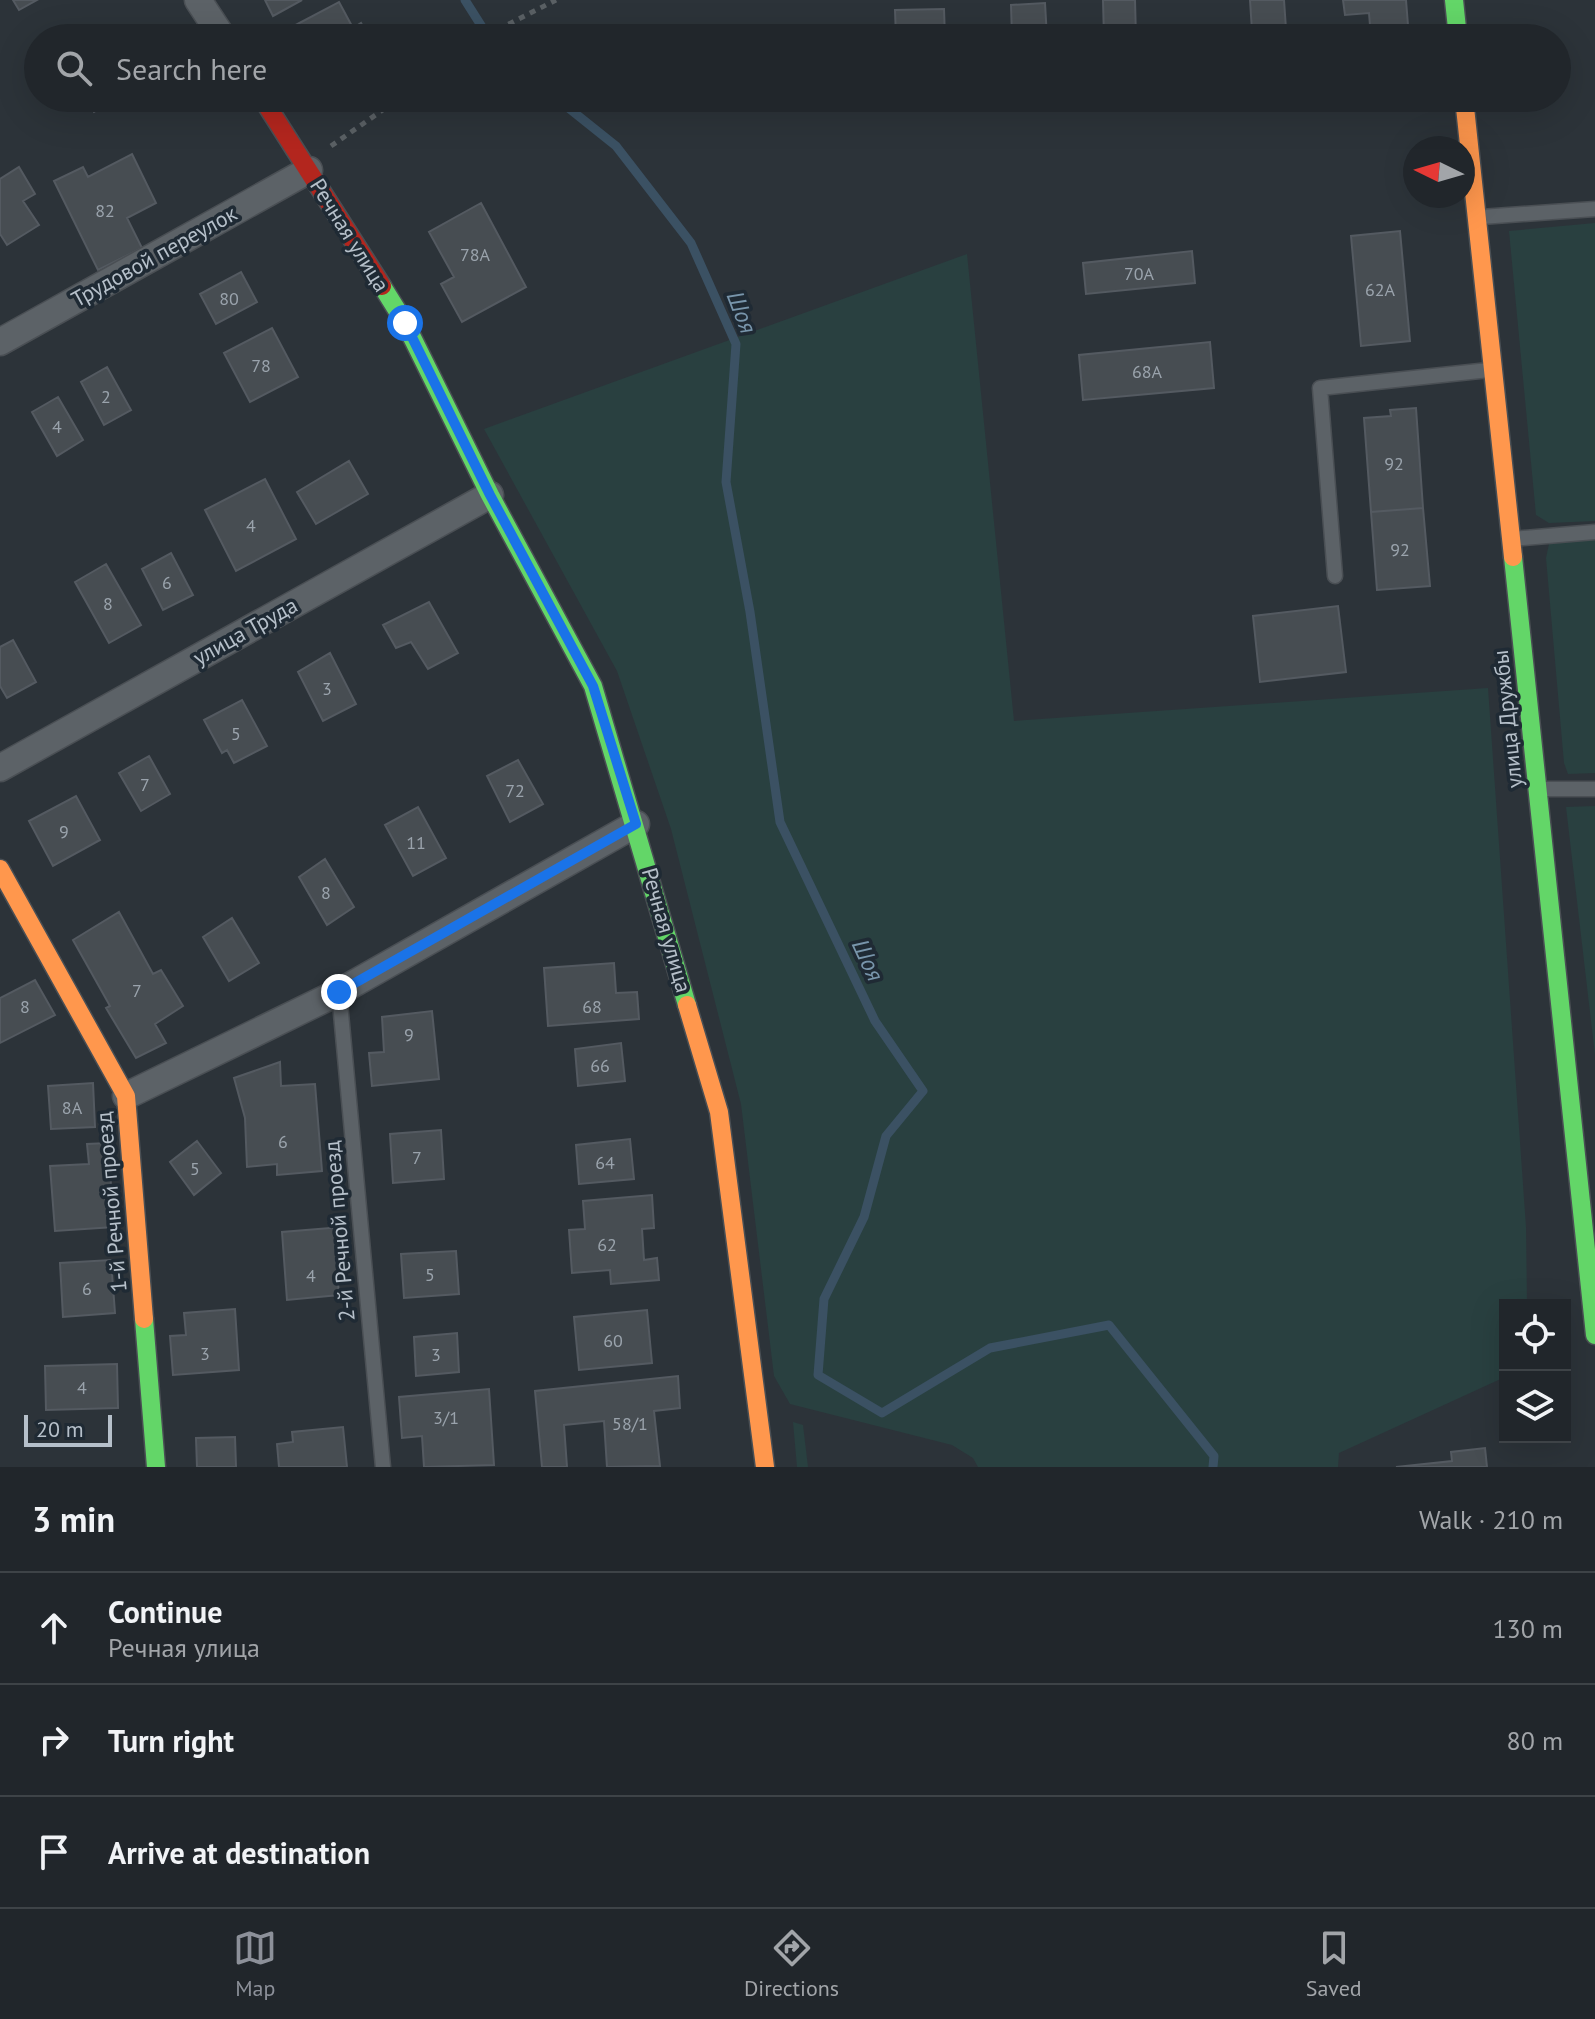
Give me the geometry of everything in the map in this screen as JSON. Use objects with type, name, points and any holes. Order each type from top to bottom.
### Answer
[{"type":"street","points":[[198,0],[214,24]]},
{"type":"street","points":[[1454,0],[1457,24]]},
{"type":"street","name":"Речная улица","points":[[271,112],[405,323],[490,495],[593,686],[719,1112],[765,1467]]},
{"type":"street","name":"улица Дружбы","points":[[1466,112],[1595,1335]]},
{"type":"street","name":"Трудовой переулок","points":[[0,342],[309,170]]},
{"type":"street","name":"улица Труда","points":[[0,768],[490,495]]},
{"type":"street","points":[[126,1096],[339,992],[636,824]]},
{"type":"street","name":"1-й Речной проезд","points":[[0,869],[126,1096],[156,1467]]},
{"type":"lane","points":[[1477,217],[1595,209]]},
{"type":"lane","points":[[1335,576],[1320,388],[1494,370]]},
{"type":"lane","points":[[1512,539],[1595,532]]},
{"type":"lane","points":[[1539,789],[1595,789]]},
{"type":"lane","name":"2-й Речной проезд","points":[[339,992],[383,1467]]},
{"type":"lane","points":[[1573,1140],[1595,1139]]},
{"type":"path","points":[[509,24],[556,0]]},
{"type":"path","points":[[309,170],[335,141],[379,112]]},
{"type":"green space","points":[[1595,223],[1595,521],[1549,523],[1536,515],[1509,231]]},
{"type":"green space","points":[[967,254],[1014,721],[1488,688],[1526,1227],[1527,1299],[1499,1299],[1499,1380],[1339,1453],[1338,1467],[978,1467],[973,1458],[952,1445],[790,1404],[774,1376],[741,1104],[671,829],[617,671],[484,429]]},
{"type":"green space","points":[[1595,539],[1595,773],[1568,774],[1564,763],[1546,558],[1549,544]]},
{"type":"green space","points":[[1595,806],[1595,1055],[1566,807]]},
{"type":"green space","points":[[793,1422],[803,1425],[808,1467],[797,1467]]},
{"type":"building","points":[[13,0],[37,0],[19,10]]},
{"type":"building","points":[[265,0],[302,0],[273,16]]},
{"type":"building","points":[[1103,0],[1135,0],[1136,24],[1104,24]]},
{"type":"building","points":[[1250,0],[1284,0],[1286,24],[1252,24]]},
{"type":"building","points":[[1343,0],[1406,0],[1408,24],[1370,24],[1369,13],[1345,15]]},
{"type":"building","points":[[339,2],[351,24],[297,24]]},
{"type":"building","points":[[1045,3],[1046,24],[1012,24],[1011,5]]},
{"type":"building","points":[[944,9],[945,24],[896,24],[895,10]]},
{"type":"building","points":[[132,154],[156,203],[127,218],[142,248],[98,270],[54,181],[83,167],[88,177]]},
{"type":"building","points":[[19,167],[35,194],[23,201],[39,225],[7,245],[0,234],[0,179]]},
{"type":"building","points":[[481,203],[526,287],[462,322],[441,284],[454,277],[429,232]]},
{"type":"building","points":[[1400,231],[1410,341],[1361,346],[1351,236]]},
{"type":"building","points":[[1192,251],[1195,283],[1086,294],[1083,263]]},
{"type":"building","points":[[241,272],[257,302],[216,324],[200,294]]},
{"type":"building","points":[[272,328],[298,377],[250,402],[224,353]]},
{"type":"building","points":[[1210,342],[1214,388],[1083,400],[1079,355]]},
{"type":"building","points":[[107,367],[131,410],[104,425],[81,382]]},
{"type":"building","points":[[58,397],[83,440],[57,456],[32,412]]},
{"type":"building","points":[[1416,408],[1423,508],[1371,512],[1364,418],[1391,416],[1390,410]]},
{"type":"building","points":[[349,461],[368,494],[316,524],[297,492]]},
{"type":"building","points":[[265,479],[296,539],[236,571],[205,510]]},
{"type":"building","points":[[1423,508],[1430,586],[1377,590],[1371,512]]},
{"type":"building","points":[[171,553],[193,595],[163,610],[142,569]]},
{"type":"building","points":[[106,564],[141,625],[109,643],[75,582]]},
{"type":"building","points":[[429,602],[458,653],[428,669],[411,642],[396,648],[383,625]]},
{"type":"building","points":[[1338,606],[1346,672],[1260,682],[1253,616]]},
{"type":"building","points":[[13,640],[36,682],[7,698],[0,686],[0,647]]},
{"type":"building","points":[[330,653],[356,704],[323,721],[298,672]]},
{"type":"building","points":[[242,700],[267,746],[234,763],[227,750],[222,753],[204,720]]},
{"type":"building","points":[[149,756],[170,794],[141,811],[119,773]]},
{"type":"building","points":[[518,760],[543,804],[510,822],[487,776]]},
{"type":"building","points":[[76,796],[100,840],[53,866],[29,821]]},
{"type":"building","points":[[418,807],[446,858],[413,876],[385,825]]},
{"type":"building","points":[[325,859],[354,907],[327,925],[299,877]]},
{"type":"building","points":[[119,912],[153,974],[161,970],[183,1006],[155,1024],[166,1043],[136,1058],[106,1008],[110,1006],[73,940]]},
{"type":"building","points":[[232,918],[259,963],[229,981],[203,937]]},
{"type":"building","points":[[614,963],[616,993],[637,992],[639,1019],[548,1026],[544,968]]},
{"type":"building","points":[[35,980],[55,1015],[0,1043],[0,998]]},
{"type":"building","points":[[432,1011],[439,1079],[372,1086],[369,1053],[384,1052],[382,1017]]},
{"type":"building","points":[[621,1043],[625,1081],[578,1086],[575,1049]]},
{"type":"building","points":[[280,1062],[281,1086],[315,1084],[322,1171],[277,1175],[277,1164],[247,1167],[245,1118],[234,1078]]},
{"type":"building","points":[[93,1083],[95,1127],[51,1129],[48,1086]]},
{"type":"building","points":[[441,1130],[444,1179],[393,1183],[390,1134]]},
{"type":"building","points":[[630,1139],[634,1179],[579,1184],[576,1145]]},
{"type":"building","points":[[197,1141],[221,1173],[194,1195],[170,1162]]},
{"type":"building","points":[[108,1143],[114,1227],[55,1231],[50,1166],[89,1164],[87,1144]]},
{"type":"building","points":[[652,1195],[654,1228],[642,1229],[644,1260],[657,1258],[659,1280],[611,1284],[610,1270],[572,1273],[569,1230],[585,1229],[583,1201]]},
{"type":"building","points":[[342,1227],[344,1254],[336,1255],[339,1295],[287,1300],[282,1232]]},
{"type":"building","points":[[456,1251],[459,1294],[404,1298],[401,1254]]},
{"type":"building","points":[[111,1260],[115,1313],[63,1317],[60,1263]]},
{"type":"building","points":[[235,1309],[239,1370],[173,1375],[170,1336],[186,1335],[184,1313]]},
{"type":"building","points":[[647,1310],[652,1363],[579,1370],[574,1317]]},
{"type":"building","points":[[457,1333],[459,1372],[416,1376],[414,1337]]},
{"type":"building","points":[[117,1364],[118,1408],[46,1410],[45,1366]]},
{"type":"building","points":[[678,1376],[680,1408],[654,1411],[660,1466],[607,1467],[604,1421],[564,1425],[567,1467],[542,1467],[535,1391]]},
{"type":"building","points":[[489,1389],[494,1465],[424,1467],[422,1436],[402,1438],[399,1397]]},
{"type":"building","points":[[343,1427],[347,1467],[279,1467],[277,1444],[293,1442],[292,1432]]},
{"type":"building","points":[[235,1437],[236,1467],[197,1467],[196,1438]]},
{"type":"building","points":[[1485,1448],[1487,1467],[1396,1467],[1452,1461],[1451,1452]]},
{"type":"waterway","name":"Шоя","points":[[465,0],[480,24]]},
{"type":"waterway","name":"Шоя","points":[[574,112],[616,146],[691,243],[736,344],[726,482],[750,612],[780,822],[875,1021],[923,1091],[886,1136],[864,1217],[824,1299],[818,1375],[882,1413],[990,1348],[1109,1325],[1214,1456],[1213,1467]]},
{"type":"traffic: fast","points":[[1454,0],[1457,24]]},
{"type":"traffic: fast","points":[[382,286],[405,323],[490,495],[593,686],[687,1005]]},
{"type":"traffic: fast","points":[[1513,557],[1595,1335]]},
{"type":"traffic: fast","points":[[144,1319],[156,1467]]},
{"type":"traffic: slow","points":[[1465,112],[1513,557]]},
{"type":"traffic: slow","points":[[0,869],[126,1096],[144,1319]]},
{"type":"traffic: slow","points":[[687,1005],[719,1112],[765,1467]]},
{"type":"traffic: jam","points":[[271,112],[382,286]]},
{"type":"route","points":[[339,992],[636,824],[593,686],[490,495],[405,323]]}]
